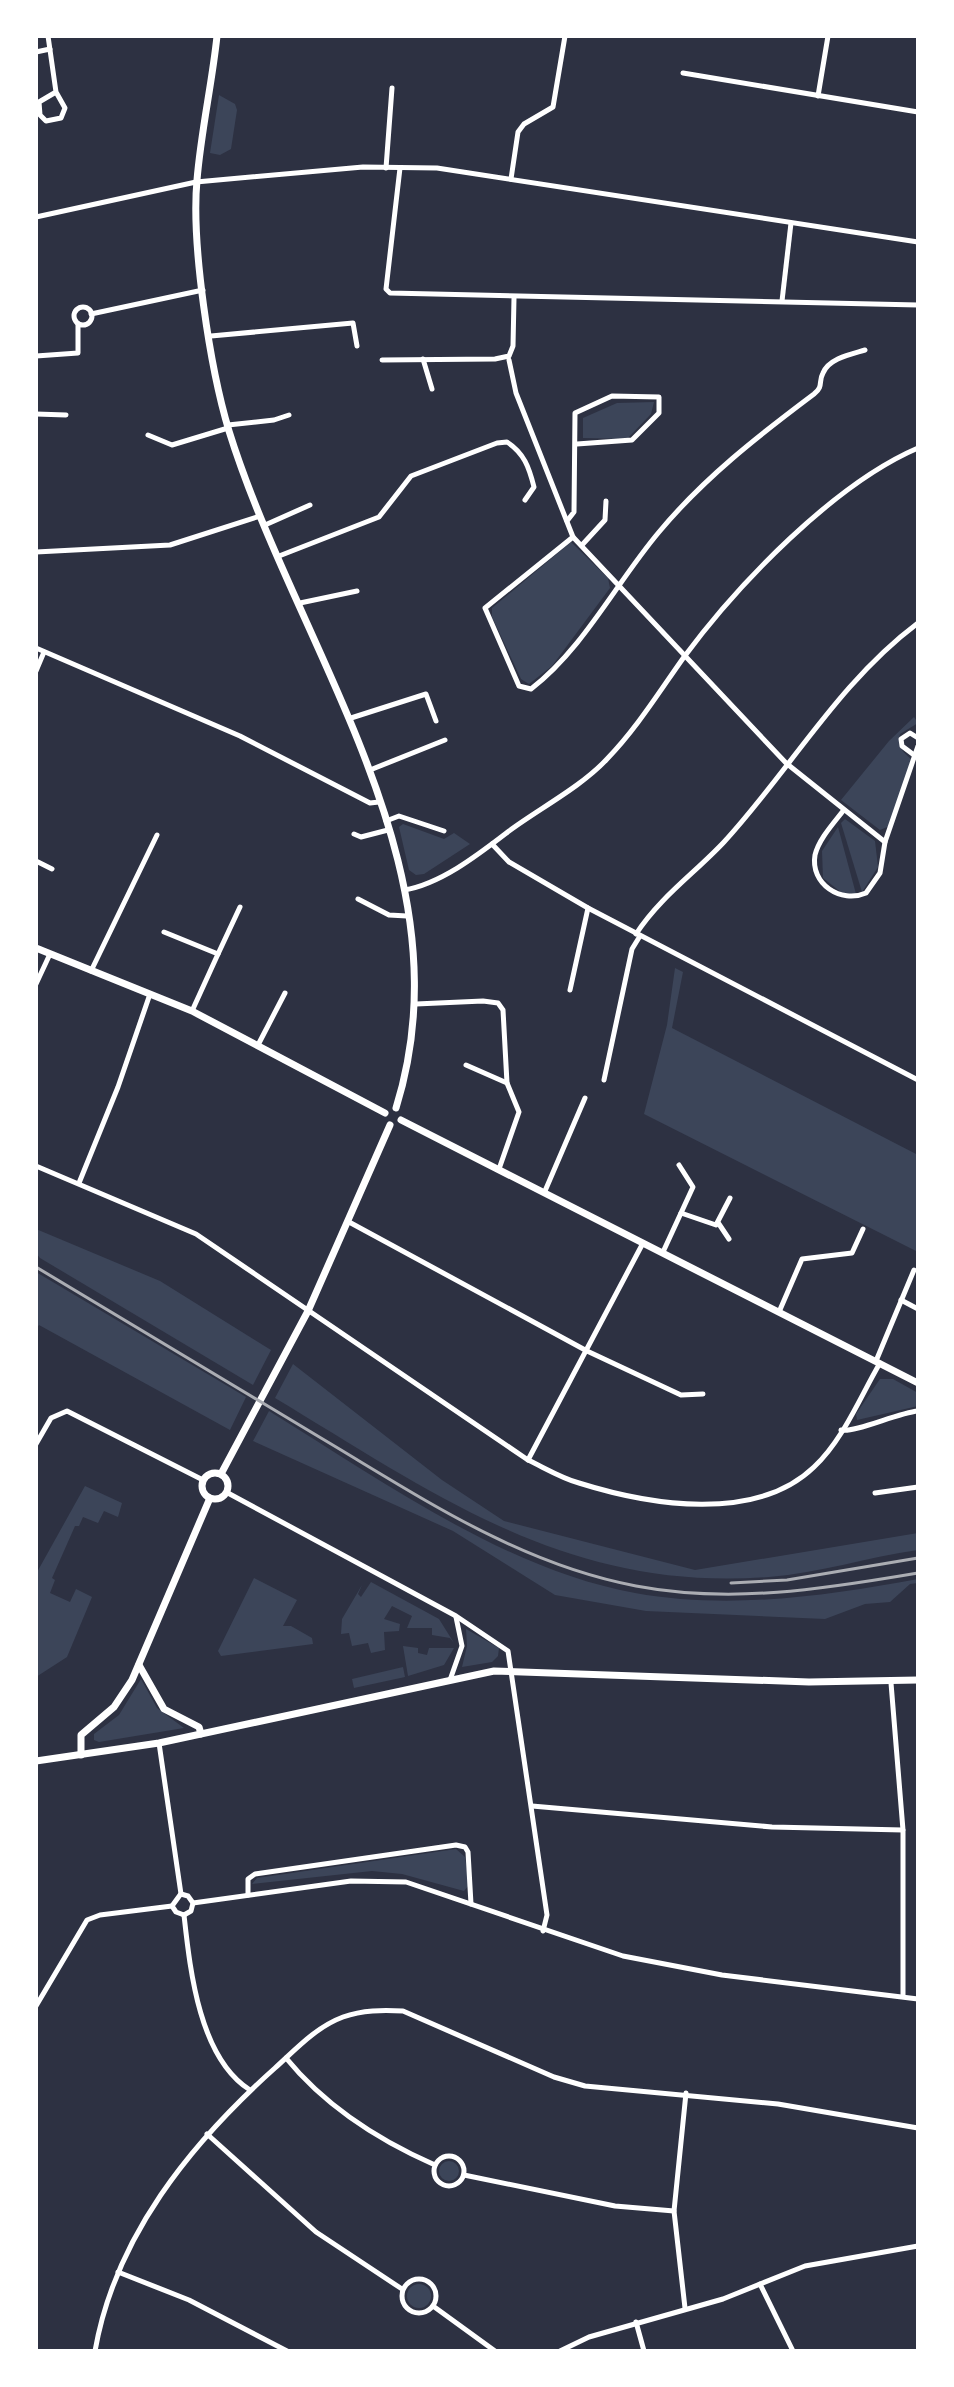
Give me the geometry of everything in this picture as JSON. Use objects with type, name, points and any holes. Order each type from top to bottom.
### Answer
[{"type":"street","points":[[48,36],[56,92],[63,102],[64,115],[55,122],[46,121],[38,108],[39,102],[56,92]]},
{"type":"street","points":[[217,36],[196,182],[203,289],[228,427],[265,525],[351,718],[380,802],[404,890],[416,1004],[396,1108],[401,1120],[918,1383]]},
{"type":"street","points":[[511,179],[518,132],[524,124],[553,107],[565,36]]},
{"type":"street","points":[[818,96],[828,36]]},
{"type":"street","points":[[36,52],[50,49]]},
{"type":"street","points":[[683,73],[918,112]]},
{"type":"street","points":[[386,168],[392,88]]},
{"type":"street","points":[[36,217],[196,182],[363,167],[437,168],[918,242]]},
{"type":"street","points":[[400,168],[386,289],[390,293],[918,305]]},
{"type":"street","points":[[782,301],[791,223]]},
{"type":"street","points":[[36,356],[78,353],[78,324],[74,319],[80,307],[91,314],[203,289]]},
{"type":"street","points":[[382,360],[495,359],[509,356],[513,346],[514,298]]},
{"type":"street","points":[[78,324],[85,325],[91,314]]},
{"type":"street","points":[[211,336],[353,323],[357,346]]},
{"type":"street","points":[[573,537],[486,603],[490,621],[519,686],[531,689],[546,678],[583,634],[616,585],[705,482],[750,440],[818,391],[823,373],[830,365],[841,357],[865,350]]},
{"type":"street","points":[[423,359],[432,389]]},
{"type":"street","points":[[509,360],[516,393],[573,537],[786,763],[885,842]]},
{"type":"street","points":[[567,521],[574,512],[575,413],[612,396],[659,397],[659,413],[632,440],[577,444]]},
{"type":"street","points":[[36,414],[66,415]]},
{"type":"street","points":[[148,435],[172,445],[228,427],[289,415]]},
{"type":"street","points":[[279,556],[379,517],[411,476],[497,443],[507,442],[519,450],[529,468],[534,487],[525,500]]},
{"type":"street","points":[[404,890],[423,887],[492,844],[605,762],[639,722],[730,599],[784,546],[846,493],[918,448]]},
{"type":"street","points":[[582,545],[605,520],[606,501]]},
{"type":"street","points":[[265,525],[310,505]]},
{"type":"street","points":[[36,552],[170,545],[261,515]]},
{"type":"street","points":[[300,603],[357,591]]},
{"type":"street","points":[[604,1080],[632,949],[652,908],[724,842],[840,694],[895,640],[918,623]]},
{"type":"street","points":[[36,648],[240,736],[370,803],[380,802]]},
{"type":"street","points":[[36,671],[44,652]]},
{"type":"street","points":[[351,718],[426,694],[436,721]]},
{"type":"street","points":[[914,755],[902,746],[901,739],[910,733],[918,738]]},
{"type":"street","points":[[370,770],[445,740]]},
{"type":"street","points":[[843,811],[816,854],[817,872],[832,892],[849,897],[866,893],[880,873],[885,842],[918,746]]},
{"type":"street","points":[[354,834],[361,837],[387,826],[399,816],[444,831]]},
{"type":"street","points":[[91,971],[157,835]]},
{"type":"street","points":[[492,844],[509,862],[588,908],[918,1080]]},
{"type":"street","points":[[37,863],[52,869]]},
{"type":"street","points":[[358,899],[389,915],[407,916]]},
{"type":"street","points":[[192,1011],[240,907]]},
{"type":"street","points":[[570,990],[588,908]]},
{"type":"street","points":[[164,932],[218,954]]},
{"type":"street","points":[[36,948],[192,1011],[385,1113]]},
{"type":"street","points":[[36,984],[50,954]]},
{"type":"street","points":[[258,1045],[285,993]]},
{"type":"street","points":[[79,1183],[118,1087],[150,994]]},
{"type":"street","points":[[416,1004],[498,1003],[503,1010],[507,1083],[519,1112],[499,1169]]},
{"type":"street","points":[[466,1065],[507,1083]]},
{"type":"street","points":[[545,1191],[585,1098]]},
{"type":"street","points":[[385,1113],[396,1108]]},
{"type":"street","points":[[385,1113],[385,1120],[390,1125]]},
{"type":"street","points":[[221,1474],[308,1311],[390,1125],[401,1120]]},
{"type":"street","points":[[663,1252],[693,1184],[679,1165]]},
{"type":"street","points":[[36,1166],[196,1234],[528,1460],[576,1483],[670,1501],[731,1501],[785,1489],[814,1467],[841,1430],[878,1362],[914,1270]]},
{"type":"street","points":[[719,1224],[730,1198]]},
{"type":"street","points":[[681,1213],[704,1223],[719,1224]]},
{"type":"street","points":[[349,1222],[587,1351],[681,1395],[703,1394]]},
{"type":"street","points":[[719,1224],[729,1239]]},
{"type":"street","points":[[779,1312],[802,1259],[852,1253],[863,1229]]},
{"type":"street","points":[[528,1460],[643,1243]]},
{"type":"street","points":[[901,1300],[918,1309]]},
{"type":"street","points":[[36,1444],[51,1418],[67,1411],[203,1480]]},
{"type":"street","points":[[841,1430],[854,1430],[885,1417],[918,1411]]},
{"type":"street","points":[[211,1473],[221,1474],[227,1481],[226,1492],[219,1498],[210,1498],[202,1490],[203,1480],[211,1473]]},
{"type":"street","points":[[875,1493],[918,1487]]},
{"type":"street","points":[[226,1492],[456,1616],[508,1651],[547,1915],[543,1931]]},
{"type":"street","points":[[81,1755],[81,1735],[122,1698],[139,1665],[210,1498]]},
{"type":"street","points":[[450,1680],[462,1646],[456,1616]]},
{"type":"street","points":[[139,1665],[164,1709],[199,1727],[201,1734]]},
{"type":"street","points":[[36,1761],[159,1743],[450,1680],[512,1671],[891,1683],[918,1680]]},
{"type":"street","points":[[891,1683],[903,1830],[903,1996]]},
{"type":"street","points":[[36,2006],[87,1920],[100,1915],[172,1906],[181,1894],[159,1743]]},
{"type":"street","points":[[532,1806],[772,1827],[903,1830]]},
{"type":"street","points":[[248,1895],[248,1879],[255,1874],[456,1845],[465,1847],[468,1852],[471,1904]]},
{"type":"street","points":[[193,1903],[351,1881],[406,1882],[623,1956],[722,1975],[918,1999]]},
{"type":"street","points":[[181,1894],[188,1896],[193,1903],[191,1911],[184,1915]]},
{"type":"street","points":[[172,1906],[184,1915]]},
{"type":"street","points":[[184,1915],[196,1996],[213,2046],[241,2084],[250,2090]]},
{"type":"street","points":[[95,2351],[102,2310],[118,2272],[162,2193],[207,2134],[250,2090],[317,2030],[343,2017],[379,2010],[403,2011],[554,2077],[585,2086],[619,2092],[686,2093],[792,2106],[918,2128]]},
{"type":"street","points":[[286,2058],[361,2126],[401,2151],[435,2165]]},
{"type":"street","points":[[685,2308],[674,2211],[686,2093]]},
{"type":"street","points":[[207,2134],[323,2238],[402,2289]]},
{"type":"street","points":[[454,2156],[462,2161],[464,2175],[455,2185],[446,2186],[435,2178],[435,2165],[441,2157],[454,2156]]},
{"type":"street","points":[[464,2175],[615,2206],[674,2211]]},
{"type":"street","points":[[560,2351],[589,2337],[636,2322],[723,2299],[805,2266],[918,2246]]},
{"type":"street","points":[[118,2272],[189,2300],[287,2351]]},
{"type":"street","points":[[427,2280],[435,2289],[433,2306],[424,2313],[413,2312],[404,2306],[402,2289],[410,2281],[427,2280]]},
{"type":"street","points":[[760,2284],[793,2351]]},
{"type":"street","points":[[433,2306],[495,2351]]},
{"type":"street","points":[[636,2322],[644,2351]]},
{"type":"shaded area","points":[[219,95],[235,104],[237,110],[231,149],[220,155],[210,153]]},
{"type":"shaded area","points":[[654,402],[651,414],[627,439],[583,438],[583,418],[617,403]]},
{"type":"shaded area","points":[[571,542],[608,578],[610,588],[552,666],[529,684],[521,679],[492,617],[492,608]]},
{"type":"shaded area","points":[[914,717],[918,723],[900,734],[901,748],[911,759],[892,825],[880,830],[841,800],[889,741]]},
{"type":"shaded area","points":[[845,819],[875,841],[878,867],[862,892],[841,823]]},
{"type":"shaded area","points":[[403,824],[444,839],[454,833],[470,844],[424,874],[416,875],[409,870],[399,827]]},
{"type":"shaded area","points":[[838,827],[856,894],[842,893],[823,878],[822,851]]},
{"type":"shaded area","points":[[675,968],[683,972],[672,1028],[918,1155],[918,1252],[644,1114],[667,1025]]},
{"type":"shaded area","points":[[36,1229],[160,1281],[271,1350],[253,1385],[40,1258],[36,1253]]},
{"type":"shaded area","points":[[36,1272],[246,1397],[230,1430],[39,1325],[36,1329]]},
{"type":"shaded area","points":[[293,1364],[442,1480],[504,1521],[695,1570],[918,1533],[918,1550],[788,1575],[697,1578],[630,1569],[567,1553],[508,1530],[450,1502],[275,1398]]},
{"type":"shaded area","points":[[880,1379],[893,1379],[918,1393],[918,1406],[857,1420],[856,1414]]},
{"type":"shaded area","points":[[269,1411],[445,1519],[539,1564],[587,1581],[670,1598],[742,1601],[848,1591],[918,1579],[918,1583],[910,1584],[890,1602],[865,1604],[825,1619],[646,1611],[555,1595],[453,1531],[253,1441]]},
{"type":"shaded area","points":[[85,1486],[122,1503],[118,1517],[104,1511],[98,1523],[83,1517],[79,1526],[75,1526],[52,1578],[55,1580],[50,1593],[70,1602],[76,1589],[92,1597],[67,1657],[36,1677],[36,1574]]},
{"type":"shaded area","points":[[254,1578],[297,1600],[283,1626],[291,1626],[312,1638],[313,1644],[221,1656],[218,1651]]},
{"type":"shaded area","points":[[371,1582],[439,1619],[454,1643],[450,1638],[432,1635],[432,1628],[407,1628],[412,1616],[392,1606],[384,1619],[400,1624],[399,1631],[384,1632],[385,1650],[371,1653],[368,1643],[352,1646],[349,1633],[341,1634],[342,1619],[362,1585],[358,1594],[361,1597]]},
{"type":"shaded area","points":[[466,1629],[499,1648],[498,1656],[492,1662],[462,1667],[467,1646]]},
{"type":"shaded area","points":[[403,1646],[418,1648],[418,1653],[427,1655],[429,1648],[454,1648],[444,1665],[408,1676]]},
{"type":"shaded area","points":[[403,1667],[405,1677],[354,1688],[352,1679]]},
{"type":"shaded area","points":[[141,1679],[157,1708],[184,1728],[99,1742],[94,1740],[94,1734],[119,1715]]},
{"type":"shaded area","points":[[456,1849],[465,1857],[469,1885],[464,1891],[402,1874],[372,1871],[252,1884],[257,1878]]},
{"type":"shaded area","points":[[449,2161],[456,2164],[459,2171],[456,2178],[449,2181],[442,2178],[439,2171],[442,2164]]},
{"type":"shaded area","points":[[419,2284],[430,2291],[431,2296],[424,2307],[419,2308],[408,2301],[407,2296],[414,2285]]},
{"type":"railway","points":[[36,1267],[434,1505],[552,1562],[636,1586],[707,1594],[813,1589],[918,1573]]},
{"type":"railway","points":[[731,1583],[787,1580],[918,1558]]}]
